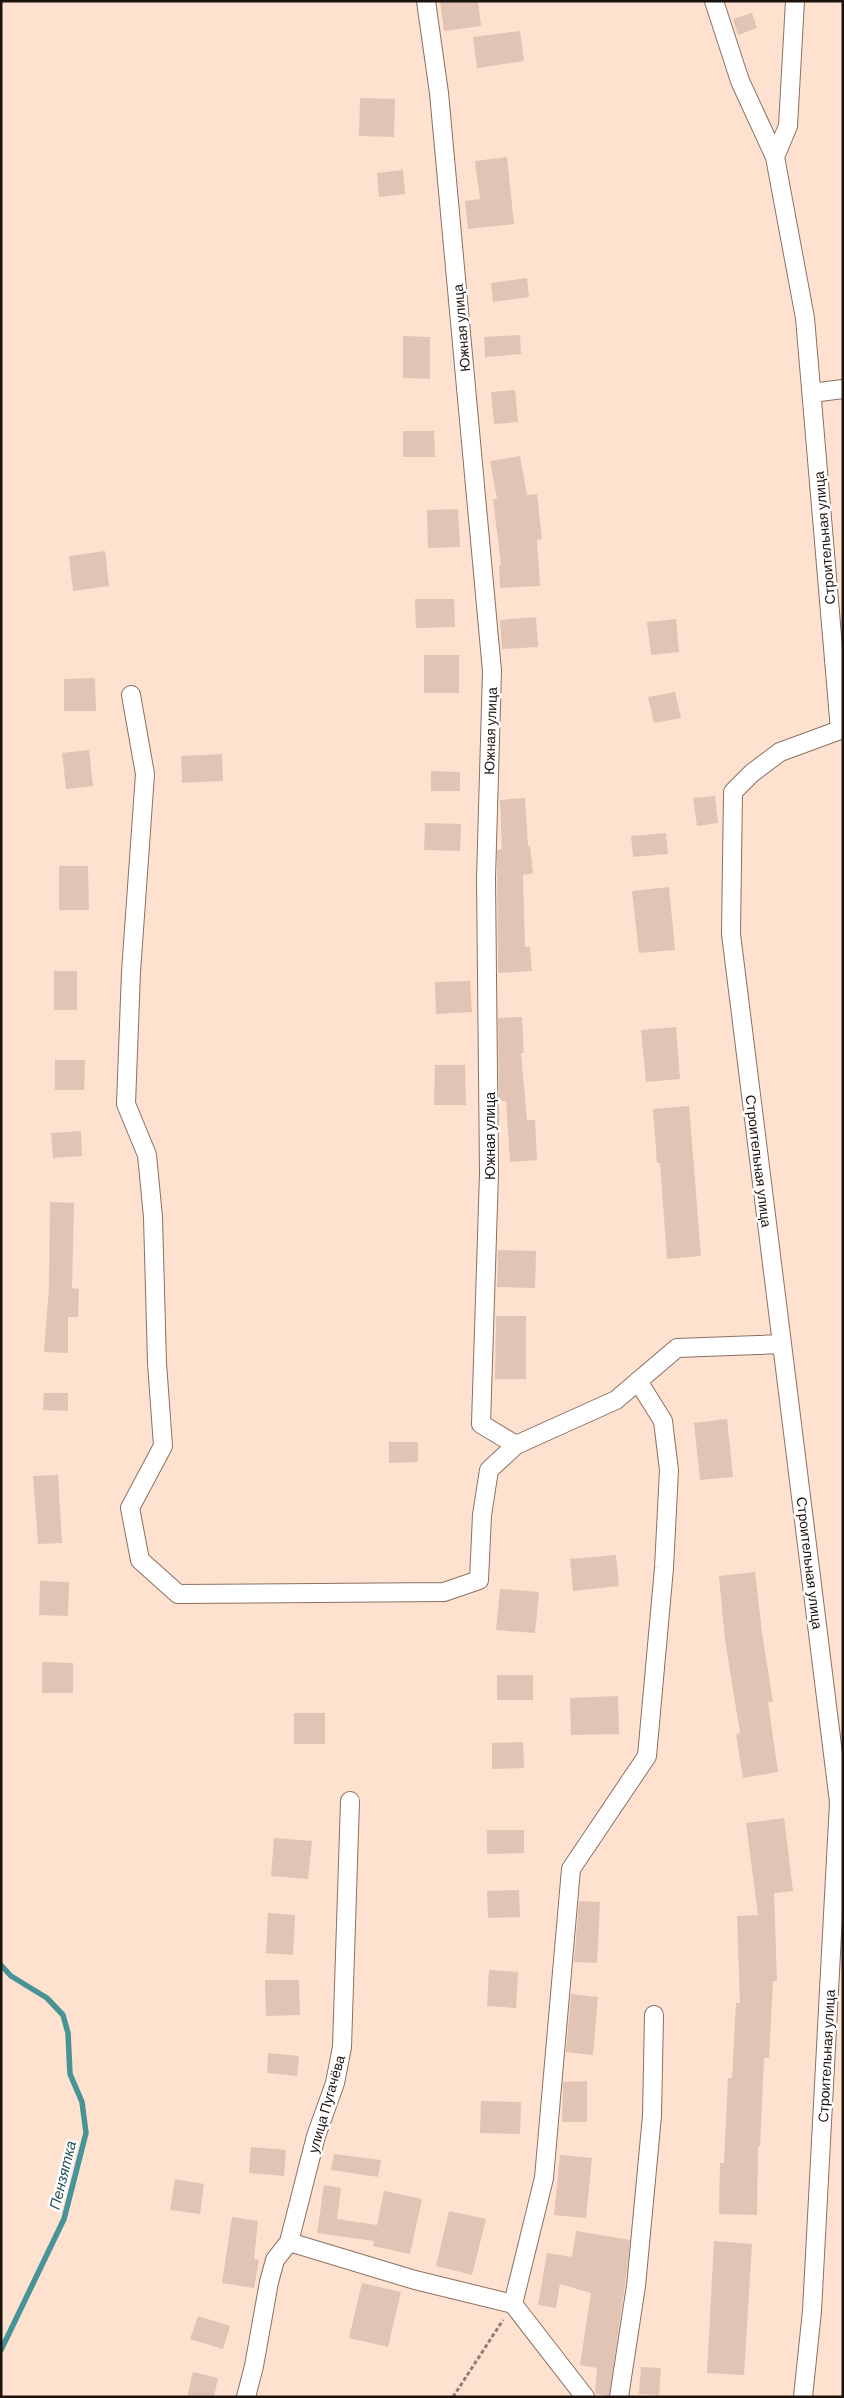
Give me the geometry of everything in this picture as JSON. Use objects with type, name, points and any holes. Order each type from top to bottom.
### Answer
[{"type":"street","name":"Южная улица","points":[[426,1],[439,93],[492,671],[486,878],[490,1173],[481,1424],[516,1445]]},
{"type":"street","name":"Строительная улица","points":[[714,1],[740,81],[775,157],[806,318],[840,730],[780,752],[752,773],[733,792],[731,934],[841,1802],[812,2311],[803,2397]]},
{"type":"street","points":[[775,157],[788,126],[796,1]]},
{"type":"street","points":[[812,393],[843,389]]},
{"type":"street","points":[[131,695],[145,774],[131,972],[126,1104],[147,1155],[153,1217],[157,1363],[163,1446],[130,1508],[140,1560],[178,1594],[444,1592],[479,1580],[482,1515],[488,1470],[516,1445],[616,1400],[677,1348],[782,1344]]},
{"type":"street","points":[[513,2304],[544,2178],[571,1868],[647,1756],[664,1568],[669,1470],[663,1421],[638,1381]]},
{"type":"street","name":"улица Пугачёва","points":[[246,2397],[275,2260],[289,2242],[316,2136],[334,2083],[342,2047],[350,1801]]},
{"type":"street","points":[[619,2397],[636,2286],[650,2135],[654,2015]]},
{"type":"street","points":[[289,2242],[415,2280],[513,2304],[585,2397]]},
{"type":"path","points":[[453,2397],[513,2304]]},
{"type":"building","points":[[440,1],[478,1],[481,26],[444,31]]},
{"type":"building","points":[[752,13],[757,28],[738,35],[733,19]]},
{"type":"building","points":[[520,31],[524,61],[477,68],[473,37]]},
{"type":"building","points":[[360,98],[395,99],[394,137],[359,136]]},
{"type":"building","points":[[507,157],[514,224],[468,229],[465,201],[480,199],[475,161]]},
{"type":"building","points":[[403,170],[405,194],[379,197],[377,173]]},
{"type":"building","points":[[527,278],[529,297],[493,302],[491,283]]},
{"type":"building","points":[[520,335],[521,354],[485,357],[484,337]]},
{"type":"building","points":[[403,336],[430,337],[430,379],[403,378]]},
{"type":"building","points":[[515,390],[518,422],[494,424],[491,392]]},
{"type":"building","points":[[403,431],[434,431],[435,457],[403,457]]},
{"type":"building","points":[[520,456],[527,495],[537,494],[542,539],[537,540],[540,586],[500,588],[499,565],[501,565],[493,499],[497,499],[490,461]]},
{"type":"building","points":[[458,509],[460,547],[428,548],[427,510]]},
{"type":"building","points":[[105,551],[109,586],[73,591],[69,556]]},
{"type":"building","points":[[415,599],[454,599],[455,627],[416,628]]},
{"type":"building","points":[[536,617],[538,647],[502,649],[500,620]]},
{"type":"building","points":[[676,619],[679,652],[651,655],[647,622]]},
{"type":"building","points":[[424,655],[459,655],[459,693],[424,693]]},
{"type":"building","points":[[95,678],[96,711],[64,711],[64,679]]},
{"type":"building","points":[[675,692],[681,718],[654,723],[648,697]]},
{"type":"building","points":[[89,750],[93,786],[66,789],[62,753]]},
{"type":"building","points":[[222,754],[223,781],[182,783],[181,756]]},
{"type":"building","points":[[431,771],[460,772],[460,791],[431,791]]},
{"type":"building","points":[[715,796],[718,823],[697,826],[693,798]]},
{"type":"building","points":[[525,798],[528,846],[530,846],[533,873],[523,875],[525,947],[530,947],[532,971],[498,973],[497,850],[502,849],[500,800]]},
{"type":"building","points":[[425,823],[461,824],[460,851],[424,850]]},
{"type":"building","points":[[666,833],[668,854],[633,857],[631,836]]},
{"type":"building","points":[[59,866],[88,866],[89,910],[59,910]]},
{"type":"building","points":[[669,887],[675,950],[639,953],[632,891]]},
{"type":"building","points":[[54,971],[77,971],[77,1010],[54,1010]]},
{"type":"building","points":[[470,981],[472,1012],[436,1014],[435,982]]},
{"type":"building","points":[[522,1017],[524,1053],[521,1053],[527,1120],[535,1120],[537,1160],[510,1162],[506,1101],[499,1101],[498,1018]]},
{"type":"building","points":[[676,1027],[680,1079],[646,1082],[641,1030]]},
{"type":"building","points":[[55,1060],[85,1060],[84,1090],[55,1090]]},
{"type":"building","points":[[435,1065],[465,1065],[466,1105],[434,1105]]},
{"type":"building","points":[[689,1106],[701,1256],[667,1259],[660,1163],[657,1163],[653,1109]]},
{"type":"building","points":[[81,1131],[82,1156],[53,1158],[51,1133]]},
{"type":"building","points":[[50,1202],[74,1203],[72,1288],[79,1289],[78,1317],[68,1317],[68,1353],[44,1352],[49,1287]]},
{"type":"building","points":[[498,1250],[536,1251],[535,1288],[497,1287]]},
{"type":"building","points":[[496,1316],[526,1316],[526,1379],[495,1379]]},
{"type":"building","points":[[44,1393],[68,1393],[68,1411],[43,1410]]},
{"type":"building","points":[[727,1419],[733,1477],[700,1480],[694,1423]]},
{"type":"building","points":[[389,1442],[418,1442],[418,1462],[389,1463]]},
{"type":"building","points":[[58,1475],[62,1543],[38,1544],[33,1476]]},
{"type":"building","points":[[616,1555],[619,1586],[573,1591],[570,1559]]},
{"type":"building","points":[[755,1572],[773,1702],[768,1702],[778,1772],[743,1778],[736,1734],[740,1733],[725,1640],[719,1576]]},
{"type":"building","points":[[40,1581],[69,1582],[68,1616],[39,1615]]},
{"type":"building","points":[[500,1589],[539,1592],[535,1633],[496,1630]]},
{"type":"building","points":[[42,1662],[73,1663],[73,1693],[42,1693]]},
{"type":"building","points":[[497,1675],[533,1675],[533,1700],[497,1700]]},
{"type":"building","points":[[618,1696],[619,1734],[571,1735],[570,1698]]},
{"type":"building","points":[[294,1713],[325,1713],[325,1744],[294,1744]]},
{"type":"building","points":[[523,1742],[524,1768],[492,1769],[492,1743]]},
{"type":"building","points":[[784,1818],[793,1891],[774,1893],[777,1981],[773,1981],[769,2058],[764,2058],[760,2146],[758,2146],[757,2215],[719,2214],[720,2163],[724,2163],[728,2078],[732,2078],[736,2003],[740,2003],[737,1916],[758,1915],[746,1823]]},
{"type":"building","points":[[487,1830],[524,1830],[524,1853],[487,1854]]},
{"type":"building","points":[[274,1838],[312,1841],[308,1879],[271,1876]]},
{"type":"building","points":[[519,1890],[520,1917],[488,1918],[487,1891]]},
{"type":"building","points":[[579,1901],[600,1902],[597,1963],[574,1962]]},
{"type":"building","points":[[268,1913],[295,1915],[293,1955],[266,1953]]},
{"type":"building","points":[[489,1970],[518,1972],[516,2008],[487,2006]]},
{"type":"building","points":[[265,1980],[299,1980],[300,2015],[266,2016]]},
{"type":"building","points":[[571,1994],[598,1997],[593,2055],[566,2052]]},
{"type":"building","points":[[268,2053],[299,2056],[297,2076],[267,2073]]},
{"type":"building","points":[[587,2081],[587,2122],[562,2122],[563,2082]]},
{"type":"building","points":[[481,2101],[521,2102],[520,2134],[480,2133]]},
{"type":"building","points":[[251,2147],[286,2150],[284,2176],[249,2173]]},
{"type":"building","points":[[334,2154],[381,2160],[378,2177],[331,2170]]},
{"type":"building","points":[[560,2155],[592,2158],[586,2218],[554,2215]]},
{"type":"building","points":[[175,2179],[204,2184],[200,2214],[170,2210]]},
{"type":"building","points":[[324,2185],[341,2188],[337,2219],[377,2225],[384,2191],[422,2199],[410,2254],[373,2246],[374,2241],[317,2233]]},
{"type":"building","points":[[449,2211],[486,2219],[472,2275],[436,2266]]},
{"type":"building","points":[[232,2217],[258,2221],[254,2259],[259,2260],[254,2288],[222,2283]]},
{"type":"building","points":[[576,2231],[630,2240],[609,2397],[595,2393],[597,2368],[580,2365],[591,2293],[560,2284],[556,2308],[538,2305],[547,2253],[572,2257]]},
{"type":"building","points":[[714,2241],[752,2244],[744,2375],[707,2373]]},
{"type":"building","points":[[362,2283],[401,2292],[388,2347],[349,2338]]},
{"type":"building","points":[[198,2316],[230,2326],[223,2349],[190,2339]]},
{"type":"building","points":[[641,2367],[661,2368],[659,2395],[639,2394]]},
{"type":"building","points":[[193,2372],[218,2378],[214,2397],[187,2397]]},
{"type":"waterway","name":"Пензятка","points":[[1,1965],[11,1976],[47,1998],[63,2015],[68,2033],[70,2074],[82,2102],[86,2133],[64,2219],[1,2350]]}]
